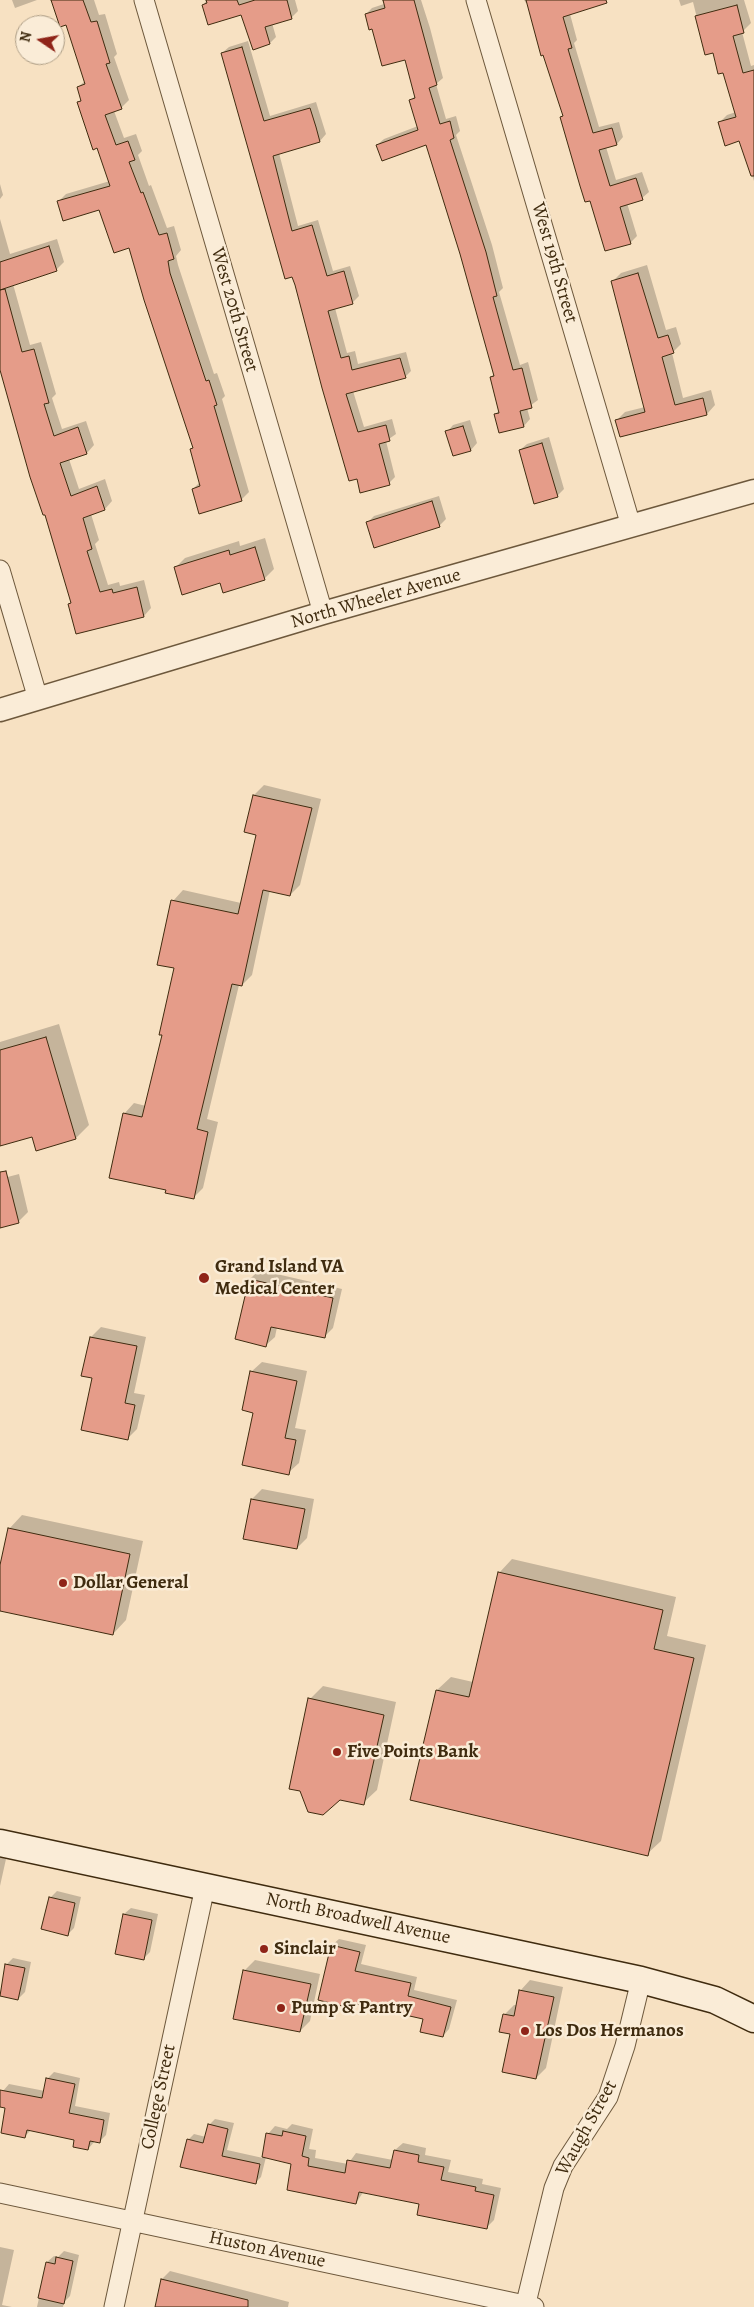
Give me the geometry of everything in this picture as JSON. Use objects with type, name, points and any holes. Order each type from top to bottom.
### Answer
[{"type":"main road","name":"North Broadwell Avenue","points":[[0,1843],[641,1980],[715,2000],[754,2019]]},
{"type":"main road","name":"North Broadwell Avenue","points":[[715,2000],[754,1998]]},
{"type":"street","name":"West 19th Street","points":[[476,0],[631,526]]},
{"type":"street","name":"West 20th Street","points":[[145,4],[323,614]]},
{"type":"street","name":"North Wheeler Avenue","points":[[0,710],[323,614],[754,491]]},
{"type":"street","points":[[0,570],[38,699]]},
{"type":"street","name":"College Street","points":[[114,2307],[204,1887]]},
{"type":"street","name":"Waugh Street","points":[[528,2306],[554,2188],[563,2166],[608,2097],[625,2046],[641,1980]]},
{"type":"street","name":"Huston Avenue","points":[[0,2194],[528,2306]]},
{"type":"building","points":[[51,0],[83,0],[91,22],[97,21],[110,63],[106,64],[122,109],[105,115],[116,145],[128,141],[135,160],[129,162],[141,193],[143,192],[159,235],[167,233],[174,259],[168,261],[170,273],[206,381],[209,380],[217,405],[214,406],[242,501],[199,514],[192,489],[200,486],[190,449],[193,448],[144,300],[129,248],[114,253],[99,210],[63,221],[57,201],[110,186],[97,148],[93,150],[77,102],[81,101],[77,87],[85,84],[65,25],[65,15],[56,15]]},
{"type":"building","points":[[206,0],[237,0],[239,5],[255,0],[287,0],[292,19],[265,27],[270,44],[253,50],[241,15],[208,25],[202,5],[207,3]]},
{"type":"building","points":[[383,0],[414,0],[437,85],[429,88],[440,124],[450,121],[454,138],[450,140],[486,252],[497,296],[493,297],[513,370],[522,368],[532,408],[520,411],[524,427],[499,433],[494,414],[499,413],[490,377],[494,376],[460,254],[426,145],[382,161],[376,145],[418,130],[409,100],[415,98],[405,60],[382,66],[372,29],[369,30],[365,14],[385,8]]},
{"type":"building","points":[[526,0],[606,0],[607,3],[563,17],[572,48],[568,49],[593,133],[612,128],[617,145],[599,150],[610,186],[636,178],[643,200],[620,207],[631,244],[605,251],[590,201],[585,202],[560,117],[563,116],[543,55],[541,56]]},
{"type":"building","points":[[737,5],[744,33],[733,36],[743,73],[754,70],[754,176],[751,176],[739,141],[725,146],[718,122],[736,117],[723,73],[718,74],[713,53],[705,55],[695,16]]},
{"type":"building","points":[[242,47],[264,121],[310,108],[320,142],[273,156],[292,231],[312,225],[327,276],[344,271],[353,304],[328,311],[341,358],[349,356],[352,370],[400,358],[406,378],[346,394],[358,432],[386,425],[390,441],[379,444],[390,485],[360,493],[357,479],[349,481],[295,285],[292,277],[285,279],[221,53]]},
{"type":"building","points":[[49,246],[57,271],[0,290],[0,262]]},
{"type":"building","points":[[638,273],[658,338],[668,335],[674,353],[662,357],[675,405],[703,398],[707,415],[620,437],[615,420],[645,412],[611,281]]},
{"type":"building","points":[[5,289],[22,352],[34,349],[49,403],[44,404],[54,436],[78,427],[87,454],[60,463],[71,496],[97,486],[105,510],[83,518],[92,549],[87,551],[100,592],[112,589],[113,593],[137,587],[144,617],[76,634],[68,604],[71,603],[45,515],[43,515],[30,477],[0,370],[0,290]]},
{"type":"building","points":[[463,426],[471,451],[453,456],[445,431]]},
{"type":"building","points":[[542,443],[558,497],[534,504],[519,450]]},
{"type":"building","points":[[432,501],[440,527],[374,548],[366,522]]},
{"type":"building","points":[[255,547],[265,580],[223,593],[220,583],[182,595],[174,567],[229,550],[230,555]]},
{"type":"building","points":[[253,795],[312,808],[290,896],[263,890],[242,986],[232,984],[197,1129],[208,1132],[194,1199],[165,1193],[166,1190],[109,1178],[123,1113],[142,1117],[162,1035],[159,1035],[174,968],[157,965],[171,900],[238,914],[256,835],[244,832]]},
{"type":"building","points":[[46,1037],[76,1139],[36,1151],[32,1137],[0,1146],[0,1050]]},
{"type":"building","points":[[6,1171],[19,1223],[0,1228],[0,1172]]},
{"type":"building","points":[[249,1279],[333,1298],[325,1338],[271,1327],[266,1347],[235,1339]]},
{"type":"building","points":[[90,1337],[137,1346],[125,1403],[135,1405],[128,1440],[81,1430],[92,1378],[81,1376]]},
{"type":"building","points":[[250,1371],[297,1381],[285,1438],[296,1440],[289,1475],[242,1465],[253,1413],[242,1410]]},
{"type":"building","points":[[251,1499],[305,1509],[297,1549],[243,1539]]},
{"type":"building","points":[[8,1528],[130,1554],[113,1635],[0,1611],[0,1565]]},
{"type":"building","points":[[498,1572],[663,1610],[654,1649],[694,1658],[648,1856],[410,1800],[436,1690],[469,1697]]},
{"type":"building","points":[[308,1698],[384,1715],[364,1805],[340,1800],[323,1815],[308,1812],[300,1791],[289,1789]]},
{"type":"building","points":[[49,1897],[75,1903],[68,1936],[41,1929]]},
{"type":"building","points":[[123,1914],[152,1920],[144,1960],[115,1954]]},
{"type":"building","points":[[331,1945],[360,1952],[355,1971],[411,1983],[408,1996],[451,2007],[443,2037],[420,2032],[423,2019],[347,2002],[346,2007],[318,2000]]},
{"type":"building","points":[[5,1964],[25,1968],[18,2000],[0,1996]]},
{"type":"building","points":[[243,1970],[311,1984],[300,2032],[233,2019]]},
{"type":"building","points":[[519,1990],[554,1997],[536,2079],[502,2072],[510,2034],[499,2032],[503,2014],[514,2016]]},
{"type":"building","points":[[46,2078],[75,2084],[69,2113],[104,2120],[100,2143],[90,2141],[88,2150],[73,2147],[74,2140],[27,2130],[25,2138],[1,2133],[5,2108],[0,2107],[0,2090],[42,2098]]},
{"type":"building","points":[[208,2124],[228,2129],[222,2156],[260,2164],[256,2184],[180,2167],[187,2139],[203,2143]]},
{"type":"building","points":[[283,2131],[306,2136],[302,2156],[309,2158],[308,2166],[345,2173],[347,2160],[390,2168],[394,2150],[419,2155],[418,2162],[444,2167],[441,2180],[476,2187],[475,2191],[494,2195],[487,2229],[417,2215],[419,2204],[359,2192],[356,2204],[287,2190],[291,2164],[262,2157],[266,2133],[282,2136]]},
{"type":"building","points":[[56,2257],[73,2261],[64,2304],[38,2298],[46,2262],[55,2264]]},
{"type":"building","points":[[161,2279],[248,2300],[248,2307],[155,2307]]},
{"type":"place","name":"Grand Island VA Medical Center","points":[[204,1278]]},
{"type":"place","name":"Dollar General","points":[[63,1583]]},
{"type":"place","name":"Five Points Bank","points":[[337,1752]]},
{"type":"place","name":"Sinclair","points":[[264,1949]]},
{"type":"place","name":"Pump & Pantry","points":[[281,2008]]},
{"type":"place","name":"Los Dos Hermanos","points":[[525,2031]]}]
